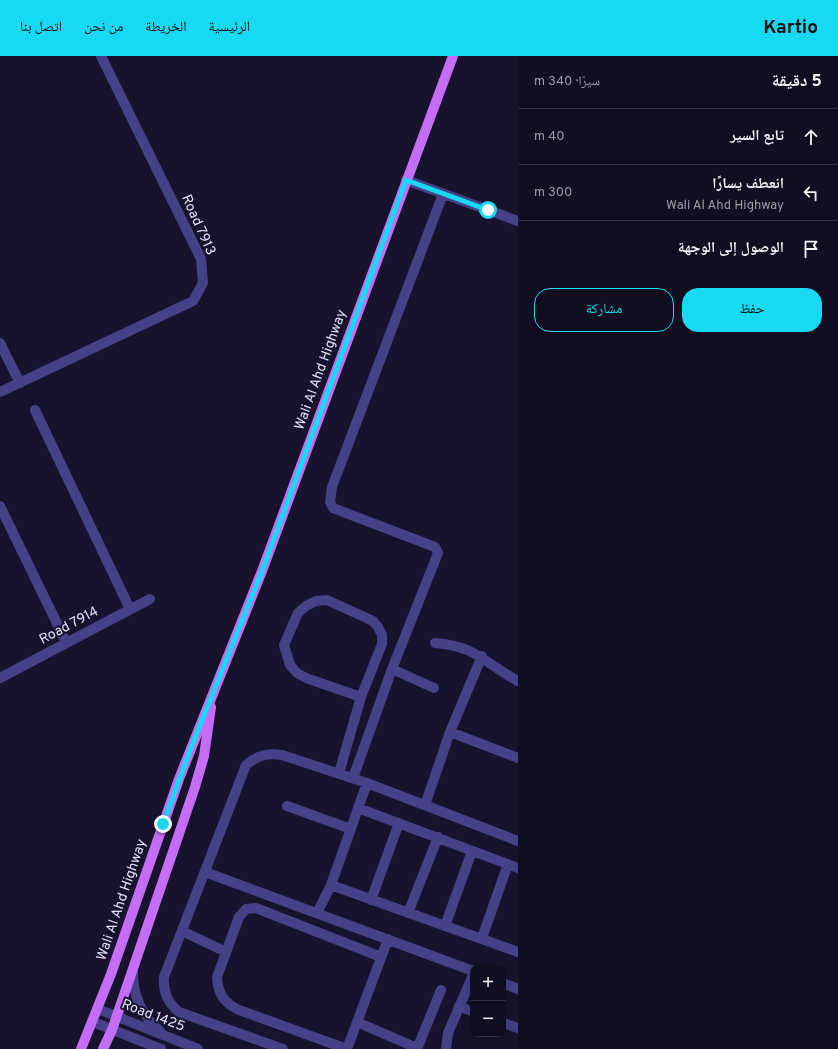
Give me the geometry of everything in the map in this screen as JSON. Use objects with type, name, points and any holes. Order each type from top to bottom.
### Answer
[{"type":"main road","name":"Wali Al Ahd Highway","points":[[81,1049],[98,1009],[179,779],[262,571],[453,56]]},
{"type":"main road","name":"Wali Al Ahd Highway","points":[[103,1049],[112,1030],[204,756],[213,693]]},
{"type":"street","name":"Road 7913","points":[[0,392],[193,301],[204,283],[201,259],[101,56]]},
{"type":"street","points":[[406,180],[518,221]]},
{"type":"street","points":[[353,778],[392,669],[438,556],[437,550],[333,508],[330,502],[332,487],[444,194]]},
{"type":"street","points":[[0,343],[20,383]]},
{"type":"street","points":[[35,410],[130,610]]},
{"type":"street","points":[[0,506],[66,642]]},
{"type":"street","name":"Road 7914","points":[[0,678],[150,599]]},
{"type":"street","points":[[339,773],[361,697],[382,644],[382,635],[373,621],[327,600],[316,601],[306,606],[298,613],[284,645],[290,665],[297,673],[306,678],[361,697]]},
{"type":"street","points":[[435,643],[462,647],[482,656],[518,681]]},
{"type":"street","points":[[425,806],[450,732],[482,656]]},
{"type":"street","points":[[392,669],[434,688]]},
{"type":"street","points":[[450,732],[518,758]]},
{"type":"street","points":[[283,1049],[179,1012],[171,1005],[165,992],[164,977],[240,777],[246,765],[256,756],[269,753],[282,755],[339,773],[518,841]]},
{"type":"street","points":[[317,913],[330,885],[367,783]]},
{"type":"street","points":[[287,806],[351,829]]},
{"type":"street","points":[[358,808],[518,868]]},
{"type":"street","points":[[371,900],[399,823]]},
{"type":"street","points":[[408,914],[438,837]]},
{"type":"street","points":[[445,926],[472,851]]},
{"type":"street","points":[[482,938],[508,864]]},
{"type":"street","points":[[205,872],[470,970]]},
{"type":"street","points":[[330,885],[518,952]]},
{"type":"street","points":[[381,957],[256,908],[251,908],[242,912],[239,917],[217,977],[217,988],[222,998],[230,1005],[347,1049],[388,939]]},
{"type":"street","points":[[182,931],[226,952]]},
{"type":"street","points":[[132,970],[132,985],[136,1000],[143,1013],[153,1025],[165,1035]]},
{"type":"street","points":[[446,1049],[448,1033],[470,982]]},
{"type":"street","points":[[506,984],[518,989]]},
{"type":"street","points":[[357,1022],[417,1049],[441,990]]},
{"type":"street","points":[[459,1006],[470,1011]]},
{"type":"street","name":"Road 1425","points":[[98,1009],[198,1049]]},
{"type":"street","name":"Road 1425","points":[[93,1022],[161,1049]]},
{"type":"street","points":[[506,1024],[518,1028]]},
{"type":"route","points":[[163,824],[190,750],[262,571],[406,180],[488,210]]}]
